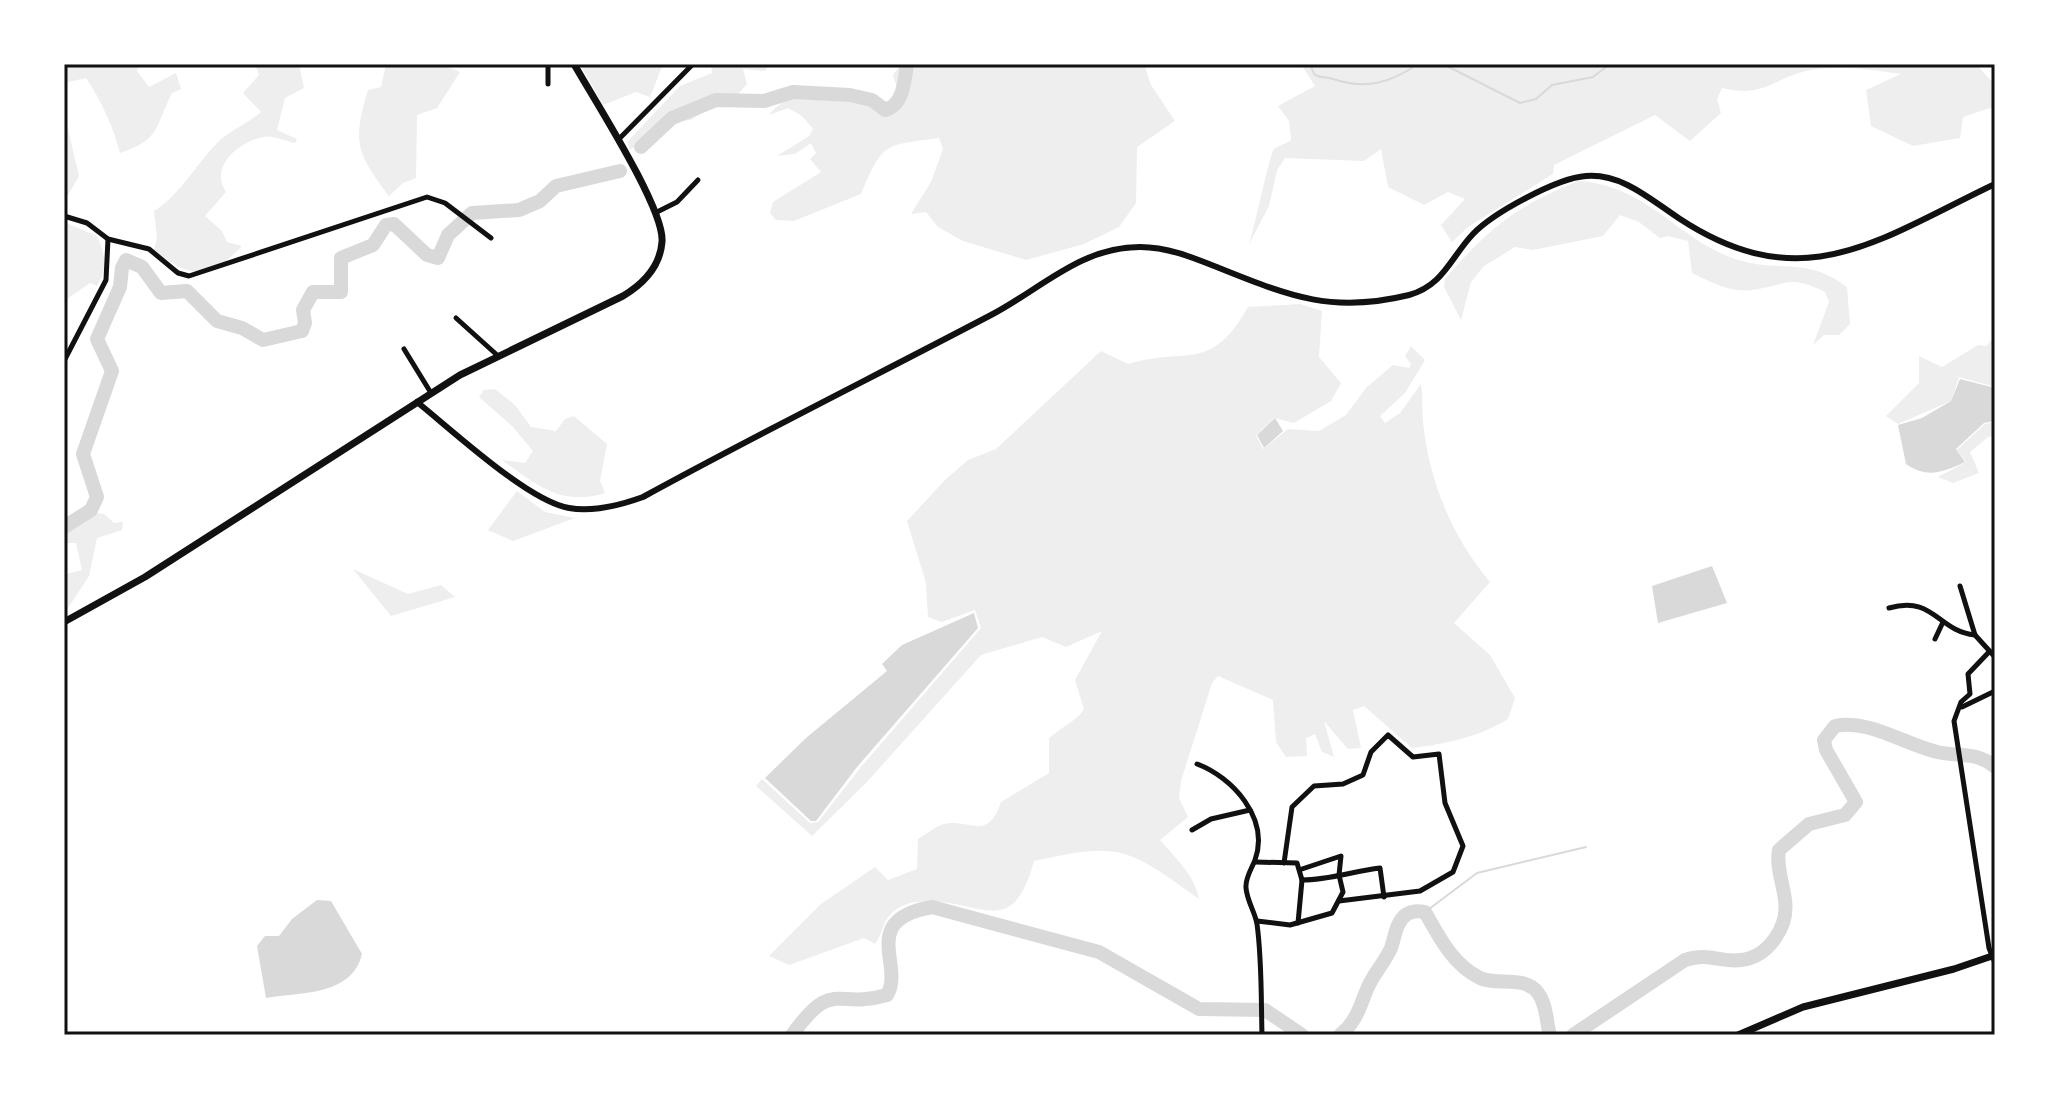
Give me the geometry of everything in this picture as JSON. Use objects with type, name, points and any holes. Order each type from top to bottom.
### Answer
[{"type":"main road","points":[[64,622],[154,571],[431,393],[497,355],[640,285],[654,267],[662,235],[655,213],[574,64]]},
{"type":"main road","points":[[1738,1035],[1803,1007],[1994,958]]},
{"type":"street","points":[[548,64],[548,84]]},
{"type":"street","points":[[617,141],[693,64]]},
{"type":"street","points":[[417,402],[539,497],[567,508],[594,507],[643,497],[1012,304],[1073,263],[1108,251],[1139,247],[1166,250],[1300,299],[1343,303],[1404,296],[1425,289],[1447,270],[1470,237],[1488,222],[1553,185],[1576,177],[1615,179],[1728,246],[1761,255],[1809,259],[1857,250],[1995,184]]},
{"type":"street","points":[[655,213],[677,202],[698,180]]},
{"type":"street","points":[[64,216],[87,223],[108,239],[149,249],[178,273],[189,276],[427,197],[445,203],[491,238]]},
{"type":"street","points":[[64,361],[106,280],[108,239]]},
{"type":"street","points":[[456,318],[497,355]]},
{"type":"street","points":[[404,349],[431,393]]},
{"type":"street","points":[[1960,586],[1975,635],[1988,653],[1995,657]]},
{"type":"street","points":[[1889,608],[1922,605],[1952,629],[1975,635]]},
{"type":"street","points":[[1935,639],[1937,628],[1943,622]]},
{"type":"street","points":[[1988,653],[1968,674],[1971,690],[1961,702],[1954,721],[1994,958]]},
{"type":"street","points":[[1961,708],[1995,691]]},
{"type":"street","points":[[1284,863],[1292,807],[1314,786],[1343,784],[1363,775],[1371,752],[1388,735],[1413,757],[1439,754],[1445,803],[1463,846],[1462,854],[1448,877],[1420,891],[1339,901]]},
{"type":"street","points":[[1197,764],[1216,771],[1231,784],[1250,810],[1257,840],[1255,862],[1246,886],[1257,921],[1262,1033]]},
{"type":"street","points":[[1192,830],[1211,819],[1250,810]]},
{"type":"street","points":[[1257,921],[1298,923],[1332,913],[1343,892],[1339,875],[1341,856],[1302,869]]},
{"type":"street","points":[[1255,862],[1297,863],[1302,869],[1298,923]]},
{"type":"street","points":[[1302,880],[1323,880],[1380,868],[1384,897]]},
{"type":"shaded area","points":[[64,64],[139,64],[137,71],[149,87],[176,73],[181,89],[172,93],[150,137],[120,153],[92,87],[86,78],[64,83]]},
{"type":"shaded area","points":[[255,64],[299,64],[304,88],[285,98],[277,130],[297,139],[295,143],[263,137],[245,144],[229,157],[221,173],[226,192],[205,216],[222,231],[227,242],[242,246],[209,270],[188,270],[154,250],[157,238],[154,211],[172,196],[219,141],[261,112],[243,93],[259,75]]},
{"type":"shaded area","points":[[386,64],[441,64],[460,72],[437,108],[417,115],[416,178],[403,183],[389,196],[364,158],[359,135],[368,90],[381,87]]},
{"type":"shaded area","points":[[580,64],[663,64],[650,97],[636,92],[603,105]]},
{"type":"shaded area","points":[[711,64],[769,64],[765,71],[743,69],[747,84],[733,100],[711,107],[691,120],[667,122],[630,150],[627,142],[680,86],[712,73]]},
{"type":"shaded area","points":[[901,64],[1144,64],[1151,85],[1175,121],[1137,147],[1136,203],[1119,227],[1084,244],[1026,260],[963,241],[938,227],[926,212],[911,214],[931,182],[943,149],[939,138],[888,149],[875,164],[861,194],[794,221],[776,220],[770,213],[773,202],[821,172],[810,159],[816,153],[811,143],[795,154],[777,156],[809,136],[813,129],[802,116],[788,108],[769,115],[796,96],[817,91],[851,93],[880,101],[900,98],[893,75]]},
{"type":"shaded area","points":[[1301,64],[1976,64],[1995,85],[1995,110],[1990,108],[1963,117],[1960,138],[1913,146],[1871,126],[1866,90],[1901,74],[1830,68],[1806,71],[1748,91],[1722,88],[1717,99],[1721,113],[1690,141],[1655,115],[1554,165],[1553,174],[1468,227],[1452,242],[1441,225],[1465,199],[1448,192],[1424,205],[1388,187],[1381,149],[1364,161],[1285,158],[1277,170],[1269,206],[1249,244],[1274,149],[1291,140],[1289,121],[1278,106],[1315,86]]},
{"type":"shaded area","points":[[64,112],[79,176],[64,202]]},
{"type":"shaded area","points":[[1578,181],[1625,193],[1720,253],[1756,264],[1807,268],[1833,278],[1847,287],[1850,324],[1839,335],[1824,335],[1813,345],[1829,302],[1825,292],[1795,282],[1744,290],[1721,286],[1692,273],[1688,241],[1668,236],[1660,238],[1639,222],[1620,215],[1603,236],[1533,250],[1515,247],[1484,266],[1471,282],[1461,320],[1444,287],[1445,279],[1475,246],[1504,221],[1537,200]]},
{"type":"shaded area","points":[[64,222],[97,236],[104,261],[97,286],[90,283],[64,301]]},
{"type":"shaded area","points":[[1300,304],[1322,311],[1319,357],[1341,383],[1331,401],[1294,423],[1274,418],[1256,435],[1263,449],[1288,429],[1319,431],[1346,415],[1366,388],[1393,365],[1409,368],[1411,364],[1405,356],[1411,346],[1425,360],[1405,393],[1380,416],[1385,423],[1400,413],[1421,384],[1426,444],[1437,487],[1464,546],[1490,582],[1454,623],[1490,655],[1515,698],[1508,719],[1462,739],[1412,748],[1364,706],[1353,710],[1361,748],[1348,749],[1324,721],[1334,757],[1322,752],[1315,734],[1306,738],[1307,756],[1286,757],[1276,742],[1273,700],[1218,676],[1212,683],[1181,781],[1179,798],[1188,817],[1160,840],[1189,875],[1199,899],[1139,859],[1122,853],[1086,851],[1034,861],[1025,887],[1014,902],[1003,909],[989,910],[938,901],[913,903],[901,906],[892,913],[875,944],[864,938],[789,965],[769,956],[821,904],[875,867],[888,880],[917,869],[918,839],[935,828],[951,823],[976,826],[990,822],[1001,802],[1049,773],[1049,738],[1084,709],[1075,680],[1102,631],[1066,647],[1042,637],[981,655],[866,783],[812,836],[756,786],[762,779],[810,823],[818,822],[861,767],[981,628],[975,610],[942,622],[928,617],[926,583],[907,521],[945,480],[968,460],[996,449],[1101,351],[1128,364],[1196,354],[1222,342],[1248,307]]},
{"type":"shaded area","points":[[1995,337],[1995,387],[1959,377],[1951,401],[1898,424],[1886,416],[1919,383],[1919,356],[1942,367],[1978,345],[1986,346]]},
{"type":"shaded area","points":[[1960,379],[1995,388],[1995,421],[1984,423],[1956,449],[1965,462],[1929,473],[1914,469],[1906,464],[1898,425],[1922,418],[1951,401]]},
{"type":"shaded area","points":[[495,389],[515,405],[531,427],[556,431],[565,419],[574,416],[607,444],[600,481],[605,493],[589,497],[562,495],[538,485],[502,460],[525,463],[533,451],[513,427],[479,397],[484,390]]},
{"type":"shaded area","points":[[1275,418],[1283,431],[1264,448],[1257,435]]},
{"type":"shaded area","points":[[1995,422],[1995,436],[1988,437],[1970,452],[1979,473],[1953,483],[1938,477],[1966,462],[1957,450],[1985,424]]},
{"type":"shaded area","points":[[517,491],[545,512],[575,518],[513,541],[488,530]]},
{"type":"shaded area","points":[[86,512],[104,514],[114,523],[123,522],[122,530],[97,538],[89,576],[64,614],[66,574],[82,570],[76,543],[64,543],[64,522]]},
{"type":"shaded area","points":[[1712,566],[1727,603],[1658,623],[1652,586]]},
{"type":"shaded area","points":[[353,569],[408,594],[441,585],[455,597],[391,616]]},
{"type":"shaded area","points":[[974,613],[978,628],[857,767],[816,821],[811,821],[765,778],[806,738],[887,671],[882,664],[902,645]]},
{"type":"shaded area","points":[[317,900],[331,901],[362,954],[356,968],[348,978],[323,990],[266,998],[257,946],[265,936],[279,936],[292,919]]},
{"type":"waterway","points":[[641,147],[672,118],[716,100],[764,101],[793,92],[850,95],[872,100],[885,110],[899,98],[907,64]]},
{"type":"waterway","points":[[1311,64],[1318,76],[1356,84],[1388,80],[1418,64]]},
{"type":"waterway","points":[[1443,64],[1520,103],[1536,99],[1552,85],[1593,77],[1610,64]]},
{"type":"waterway","points":[[64,527],[91,510],[97,497],[83,454],[112,371],[97,339],[120,287],[126,260],[142,267],[161,293],[187,291],[217,321],[242,328],[263,340],[302,331],[305,323],[303,310],[313,292],[341,292],[341,258],[373,245],[386,225],[394,224],[427,255],[438,258],[448,235],[472,213],[519,210],[540,201],[556,186],[620,171]]},
{"type":"waterway","points":[[1573,1035],[1685,960],[1701,957],[1726,960],[1751,958],[1775,939],[1785,910],[1779,850],[1809,824],[1845,815],[1856,802],[1826,750],[1824,740],[1835,726],[1874,729],[1937,752],[1981,759],[1995,767]]},
{"type":"waterway","points":[[1425,912],[1477,873],[1586,847]]},
{"type":"waterway","points":[[792,1035],[817,1006],[827,1001],[887,995],[891,983],[890,933],[896,922],[910,913],[932,907],[1099,952],[1199,1009],[1265,1010],[1302,1035]]},
{"type":"waterway","points":[[1340,1035],[1354,1019],[1370,982],[1391,948],[1400,921],[1407,914],[1418,911],[1425,912],[1448,950],[1470,972],[1487,980],[1519,982],[1533,988],[1543,1003],[1550,1035]]}]
